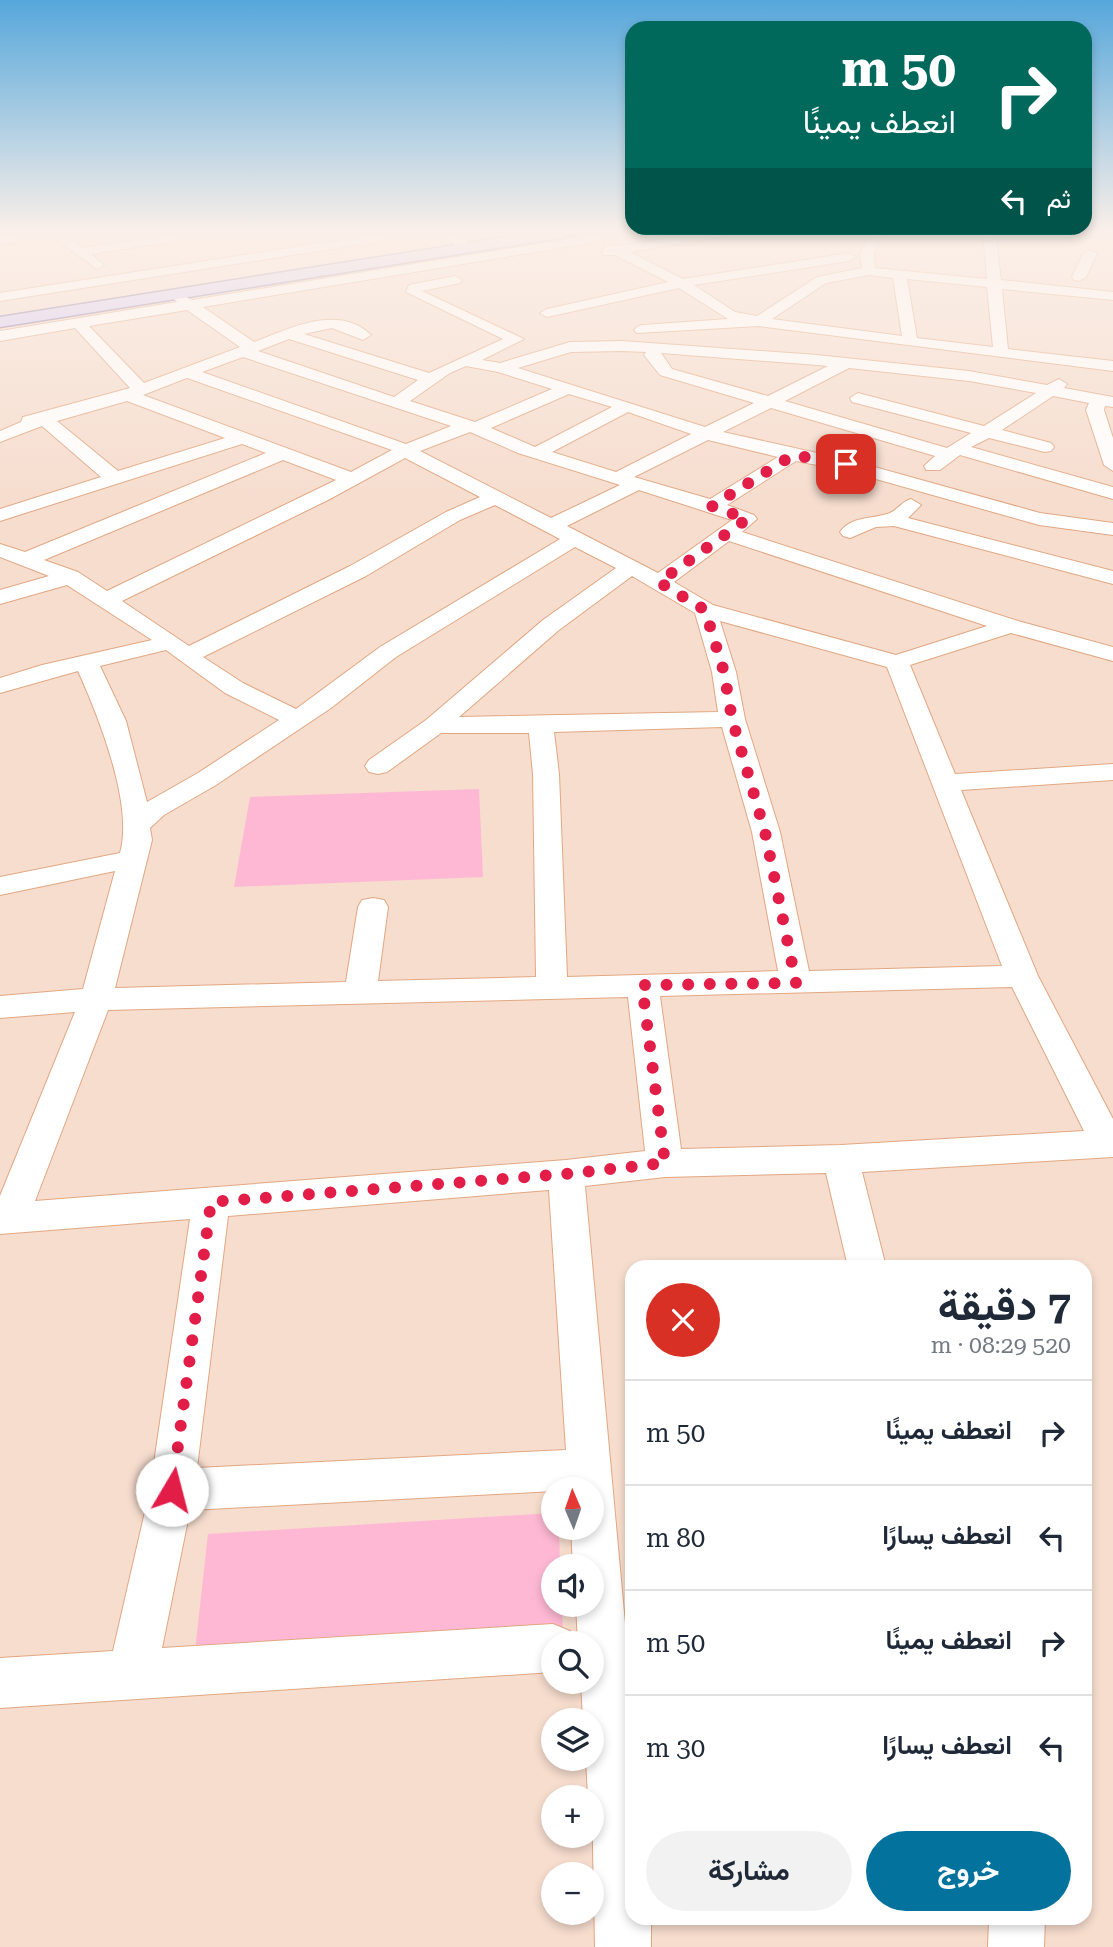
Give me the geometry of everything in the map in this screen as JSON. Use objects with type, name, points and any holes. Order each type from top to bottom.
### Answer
[{"type":"street","points":[[0,336],[78,323],[134,393],[351,479]]},
{"type":"street","points":[[213,323],[247,350],[471,427],[577,467],[712,506],[747,519],[659,582]]},
{"type":"street","points":[[287,323],[295,332],[431,379]]},
{"type":"street","points":[[0,437],[44,419],[134,393],[295,332],[334,323],[363,335]]},
{"type":"street","points":[[396,403],[463,361],[516,339],[481,323]]},
{"type":"street","points":[[622,346],[619,339],[634,332],[739,323]]},
{"type":"street","points":[[775,323],[1113,366]]},
{"type":"street","points":[[906,323],[909,340]]},
{"type":"street","points":[[998,323],[1001,352]]},
{"type":"street","points":[[501,368],[570,347],[622,346],[969,376],[1106,401]]},
{"type":"street","points":[[656,349],[652,355],[666,372],[768,403],[1113,493]]},
{"type":"street","points":[[909,483],[953,452],[1012,418],[1065,379],[1066,374],[1045,357]]},
{"type":"street","points":[[463,361],[501,368],[627,406],[707,434],[793,455],[846,464],[1040,519],[1113,529]]},
{"type":"street","points":[[549,527],[707,434],[845,364]]},
{"type":"street","points":[[188,373],[395,445],[659,582],[705,610],[897,662],[1010,626]]},
{"type":"street","points":[[106,600],[404,451],[566,389]]},
{"type":"street","points":[[858,398],[1045,447]]},
{"type":"street","points":[[1106,401],[1095,410],[1113,465]]},
{"type":"street","points":[[211,425],[272,403]]},
{"type":"street","points":[[538,452],[627,406]]},
{"type":"street","points":[[0,423],[44,419],[114,478]]},
{"type":"street","points":[[0,515],[242,438]]},
{"type":"street","points":[[25,560],[283,453]]},
{"type":"street","points":[[712,506],[793,455]]},
{"type":"street","points":[[894,520],[930,488]]},
{"type":"street","points":[[0,687],[26,677],[86,662],[178,649],[358,571],[453,516],[494,498]]},
{"type":"street","points":[[850,532],[872,521],[894,520],[1113,578]]},
{"type":"street","points":[[728,534],[1010,626],[1113,654]]},
{"type":"street","points":[[136,826],[154,808],[207,779],[322,703],[388,652],[575,538]]},
{"type":"street","points":[[0,550],[70,578],[234,688],[296,719]]},
{"type":"street","points":[[378,766],[435,725],[551,625],[631,568]]},
{"type":"street","points":[[0,597],[70,578]]},
{"type":"street","points":[[705,610],[724,672],[732,719],[765,832],[796,983]]},
{"type":"street","points":[[86,662],[113,721],[132,794],[138,840],[96,999],[5,1219],[566,1174],[665,1163],[841,1159],[1111,1144],[1022,976],[897,662]]},
{"type":"street","points":[[435,725],[541,725],[732,719]]},
{"type":"street","points":[[541,725],[546,774],[552,988]]},
{"type":"street","points":[[943,783],[1113,772]]},
{"type":"street","points":[[0,886],[132,859]]},
{"type":"street","points":[[360,993],[373,907]]},
{"type":"street","points":[[0,1007],[96,999],[1022,976]]},
{"type":"street","points":[[642,985],[665,1163]]},
{"type":"street","points":[[841,1159],[865,1260]]},
{"type":"street","points":[[566,1174],[590,1470],[596,1631]]},
{"type":"street","points":[[132,1674],[172,1490],[211,1202]]},
{"type":"street","points":[[172,1490],[590,1470]]},
{"type":"street","points":[[0,1683],[541,1649]]},
{"type":"street","points":[[602,1694],[624,1922],[623,1947]]},
{"type":"street","points":[[1016,1947],[1017,1925]]},
{"type":"shaded area","points":[[479,789],[483,877],[234,887],[250,797]]},
{"type":"shaded area","points":[[541,1514],[541,1540],[559,1540],[560,1554],[541,1554],[541,1617],[562,1617],[563,1631],[541,1631],[541,1645],[192,1677],[208,1534]]},
{"type":"route","points":[[172,1490],[211,1202],[566,1174],[665,1163],[642,985],[796,983],[765,832],[732,719],[724,672],[705,610],[659,582],[747,519],[712,506],[793,455],[846,464]]}]
